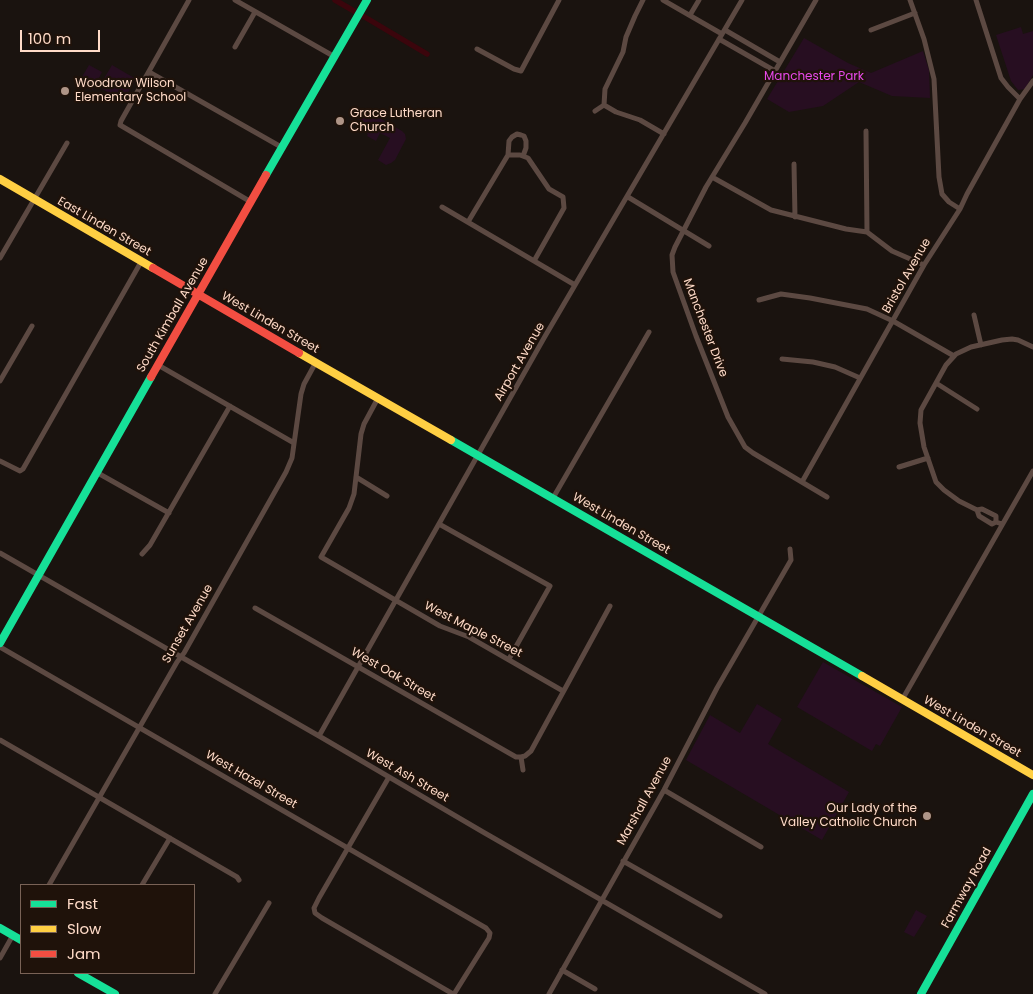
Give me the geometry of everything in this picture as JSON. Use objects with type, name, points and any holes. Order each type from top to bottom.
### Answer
[{"type":"street","points":[[189,0],[120,124],[122,127],[251,202]]},
{"type":"street","points":[[235,0],[335,57]]},
{"type":"street","name":"South Kimball Avenue","points":[[0,643],[367,0]]},
{"type":"street","points":[[477,49],[521,71],[559,0]]},
{"type":"street","points":[[604,105],[605,89],[623,52],[626,37],[634,16],[643,0]]},
{"type":"street","points":[[663,0],[722,34],[775,71]]},
{"type":"street","points":[[690,15],[699,0]]},
{"type":"street","name":"Airport Avenue","points":[[319,736],[478,455],[742,0]]},
{"type":"street","name":"Manchester Drive","points":[[816,0],[712,177],[672,255],[673,272],[696,336],[728,417],[745,447],[827,497]]},
{"type":"street","points":[[910,0],[924,39],[934,79],[939,177],[942,194],[949,202],[960,209]]},
{"type":"street","points":[[976,0],[1001,78],[1020,99]]},
{"type":"street","points":[[235,47],[255,12]]},
{"type":"street","points":[[871,30],[915,14]]},
{"type":"street","points":[[722,34],[780,62]]},
{"type":"street","points":[[149,72],[282,148]]},
{"type":"street","name":"Bristol Avenue","points":[[802,482],[924,265],[960,209],[1020,99],[1033,81]]},
{"type":"street","points":[[595,111],[604,105]]},
{"type":"street","points":[[604,105],[616,112],[640,120],[664,134]]},
{"type":"street","points":[[866,131],[867,232]]},
{"type":"street","points":[[468,222],[508,155],[509,141],[516,134],[524,136],[526,141],[523,156]]},
{"type":"street","points":[[0,258],[67,143]]},
{"type":"street","points":[[508,155],[520,155],[528,158],[549,189],[563,197],[564,208],[534,261]]},
{"type":"street","points":[[794,164],[795,217]]},
{"type":"street","points":[[712,177],[771,210],[846,229],[867,232],[892,250],[924,265]]},
{"type":"street","name":"East Linden Street","points":[[0,179],[198,294]]},
{"type":"street","points":[[628,197],[709,246]]},
{"type":"street","points":[[442,207],[576,285]]},
{"type":"street","points":[[0,460],[20,471],[23,469],[141,262]]},
{"type":"street","name":"West Linden Street","points":[[198,294],[1033,775]]},
{"type":"street","points":[[759,300],[781,294],[866,309],[893,321],[954,356]]},
{"type":"street","points":[[974,315],[981,345]]},
{"type":"street","points":[[0,382],[32,326]]},
{"type":"street","points":[[553,498],[649,332]]},
{"type":"street","points":[[999,523],[996,516],[982,509],[977,510],[959,501],[936,482],[924,448],[920,423],[921,410],[946,365],[956,354],[972,347],[1012,339],[1033,347]]},
{"type":"street","points":[[782,359],[813,362],[835,367],[860,378]]},
{"type":"street","name":"Sunset Avenue","points":[[50,884],[286,472],[292,458],[300,394],[316,362]]},
{"type":"street","points":[[158,365],[294,443]]},
{"type":"street","points":[[936,383],[977,409]]},
{"type":"street","points":[[378,398],[364,424],[361,434],[356,477],[387,496]]},
{"type":"street","points":[[142,554],[150,545],[230,406]]},
{"type":"street","points":[[899,467],[928,458]]},
{"type":"street","points":[[902,700],[999,523],[1033,471]]},
{"type":"street","points":[[96,472],[168,513]]},
{"type":"street","name":"West Maple Street","points":[[356,477],[354,494],[349,508],[321,557],[440,626],[470,637],[564,691]]},
{"type":"street","points":[[439,524],[550,586],[509,659]]},
{"type":"street","name":"Marshall Avenue","points":[[549,994],[664,790],[717,688],[791,560],[790,549]]},
{"type":"street","name":"West Ash Street","points":[[0,553],[765,994]]},
{"type":"street","points":[[523,770],[521,757],[531,751],[610,606]]},
{"type":"street","name":"West Oak Street","points":[[255,608],[516,757],[521,757]]},
{"type":"street","name":"West Hazel Street","points":[[0,647],[486,928],[490,933],[489,938],[454,994]]},
{"type":"street","points":[[0,740],[237,877],[239,880]]},
{"type":"street","points":[[389,777],[316,903],[315,913],[454,994]]},
{"type":"street","points":[[664,790],[761,847]]},
{"type":"street","name":"Farmway Road","points":[[921,994],[1033,794]]},
{"type":"street","points":[[143,884],[170,838]]},
{"type":"street","points":[[623,861],[720,916]]},
{"type":"street","points":[[215,994],[269,903]]},
{"type":"street","points":[[0,928],[18,937],[0,958]]},
{"type":"street","points":[[562,970],[595,989]]},
{"type":"street","points":[[90,976],[115,994]]},
{"type":"green space","points":[[1021,27],[1023,34],[1033,31],[1033,75],[1025,89],[1018,90],[1011,81],[996,35]]},
{"type":"green space","name":"Manchester Park","points":[[804,38],[848,63],[871,73],[923,51],[929,70],[930,98],[892,96],[859,82],[823,106],[789,112],[767,99]]},
{"type":"green space","points":[[89,65],[102,72],[93,90],[79,82]]},
{"type":"green space","points":[[112,65],[136,79],[123,101],[99,87]]},
{"type":"green space","points":[[360,115],[371,119],[374,115],[405,134],[406,139],[395,160],[391,163],[386,165],[378,160],[390,138],[380,133],[376,141],[367,136],[368,134],[361,130]]},
{"type":"green space","points":[[823,662],[902,707],[880,746],[876,744],[872,751],[797,707]]},
{"type":"green space","points":[[757,704],[782,719],[768,744],[849,792],[822,840],[686,760],[710,715],[740,733]]},
{"type":"green space","points":[[916,910],[927,916],[914,937],[904,932]]},
{"type":"waterway","points":[[335,0],[354,11]]},
{"type":"waterway","points":[[363,16],[427,54]]},
{"type":"traffic: fast","points":[[266,175],[367,0]]},
{"type":"traffic: fast","points":[[0,643],[151,377]]},
{"type":"traffic: fast","points":[[451,440],[862,676]]},
{"type":"traffic: fast","points":[[921,994],[1033,794]]},
{"type":"traffic: fast","points":[[0,928],[20,939]]},
{"type":"traffic: fast","points":[[80,974],[115,994]]},
{"type":"traffic: slow","points":[[0,179],[153,268]]},
{"type":"traffic: slow","points":[[299,353],[451,440]]},
{"type":"traffic: slow","points":[[862,676],[1033,775]]},
{"type":"traffic: jam","points":[[151,377],[266,175]]},
{"type":"traffic: jam","points":[[153,268],[299,353]]},
{"type":"place","name":"Woodrow Wilson Elementary School","points":[[65,91]]},
{"type":"place","name":"Grace Lutheran Church","points":[[340,121]]},
{"type":"place","name":"Our Lady of the Valley Catholic Church","points":[[927,816]]}]
